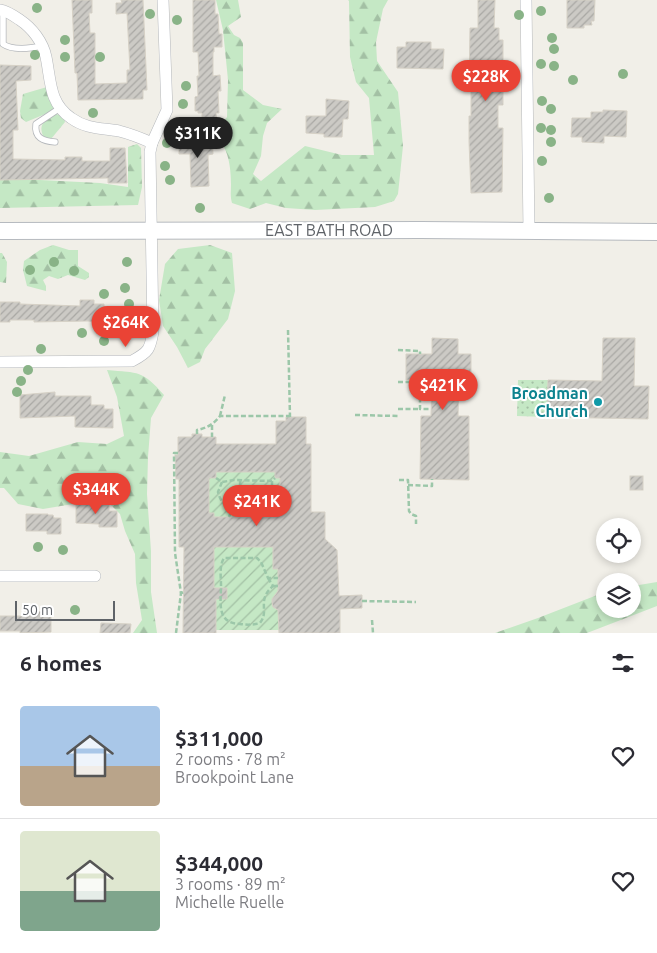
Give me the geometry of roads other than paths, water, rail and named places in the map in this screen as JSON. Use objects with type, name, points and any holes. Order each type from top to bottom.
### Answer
[{"type":"street","points":[[0,362],[132,361],[144,355],[150,347],[153,332],[150,152],[152,143],[167,110],[163,0]]},
{"type":"street","points":[[526,0],[529,232]]},
{"type":"street","points":[[2,7],[27,24],[43,46],[49,85],[54,98],[71,118],[83,125],[97,129],[118,131],[152,143]]},
{"type":"street","name":"EAST BATH ROAD","points":[[0,231],[657,232]]},
{"type":"street","points":[[0,576],[95,576]]},
{"type":"lane","points":[[2,7],[4,44],[8,47],[24,48],[43,46]]},
{"type":"lane","points":[[55,142],[44,141],[38,136],[35,130],[36,124],[61,108]]},
{"type":"place","name":"Broadman Church","points":[[598,402]]}]
